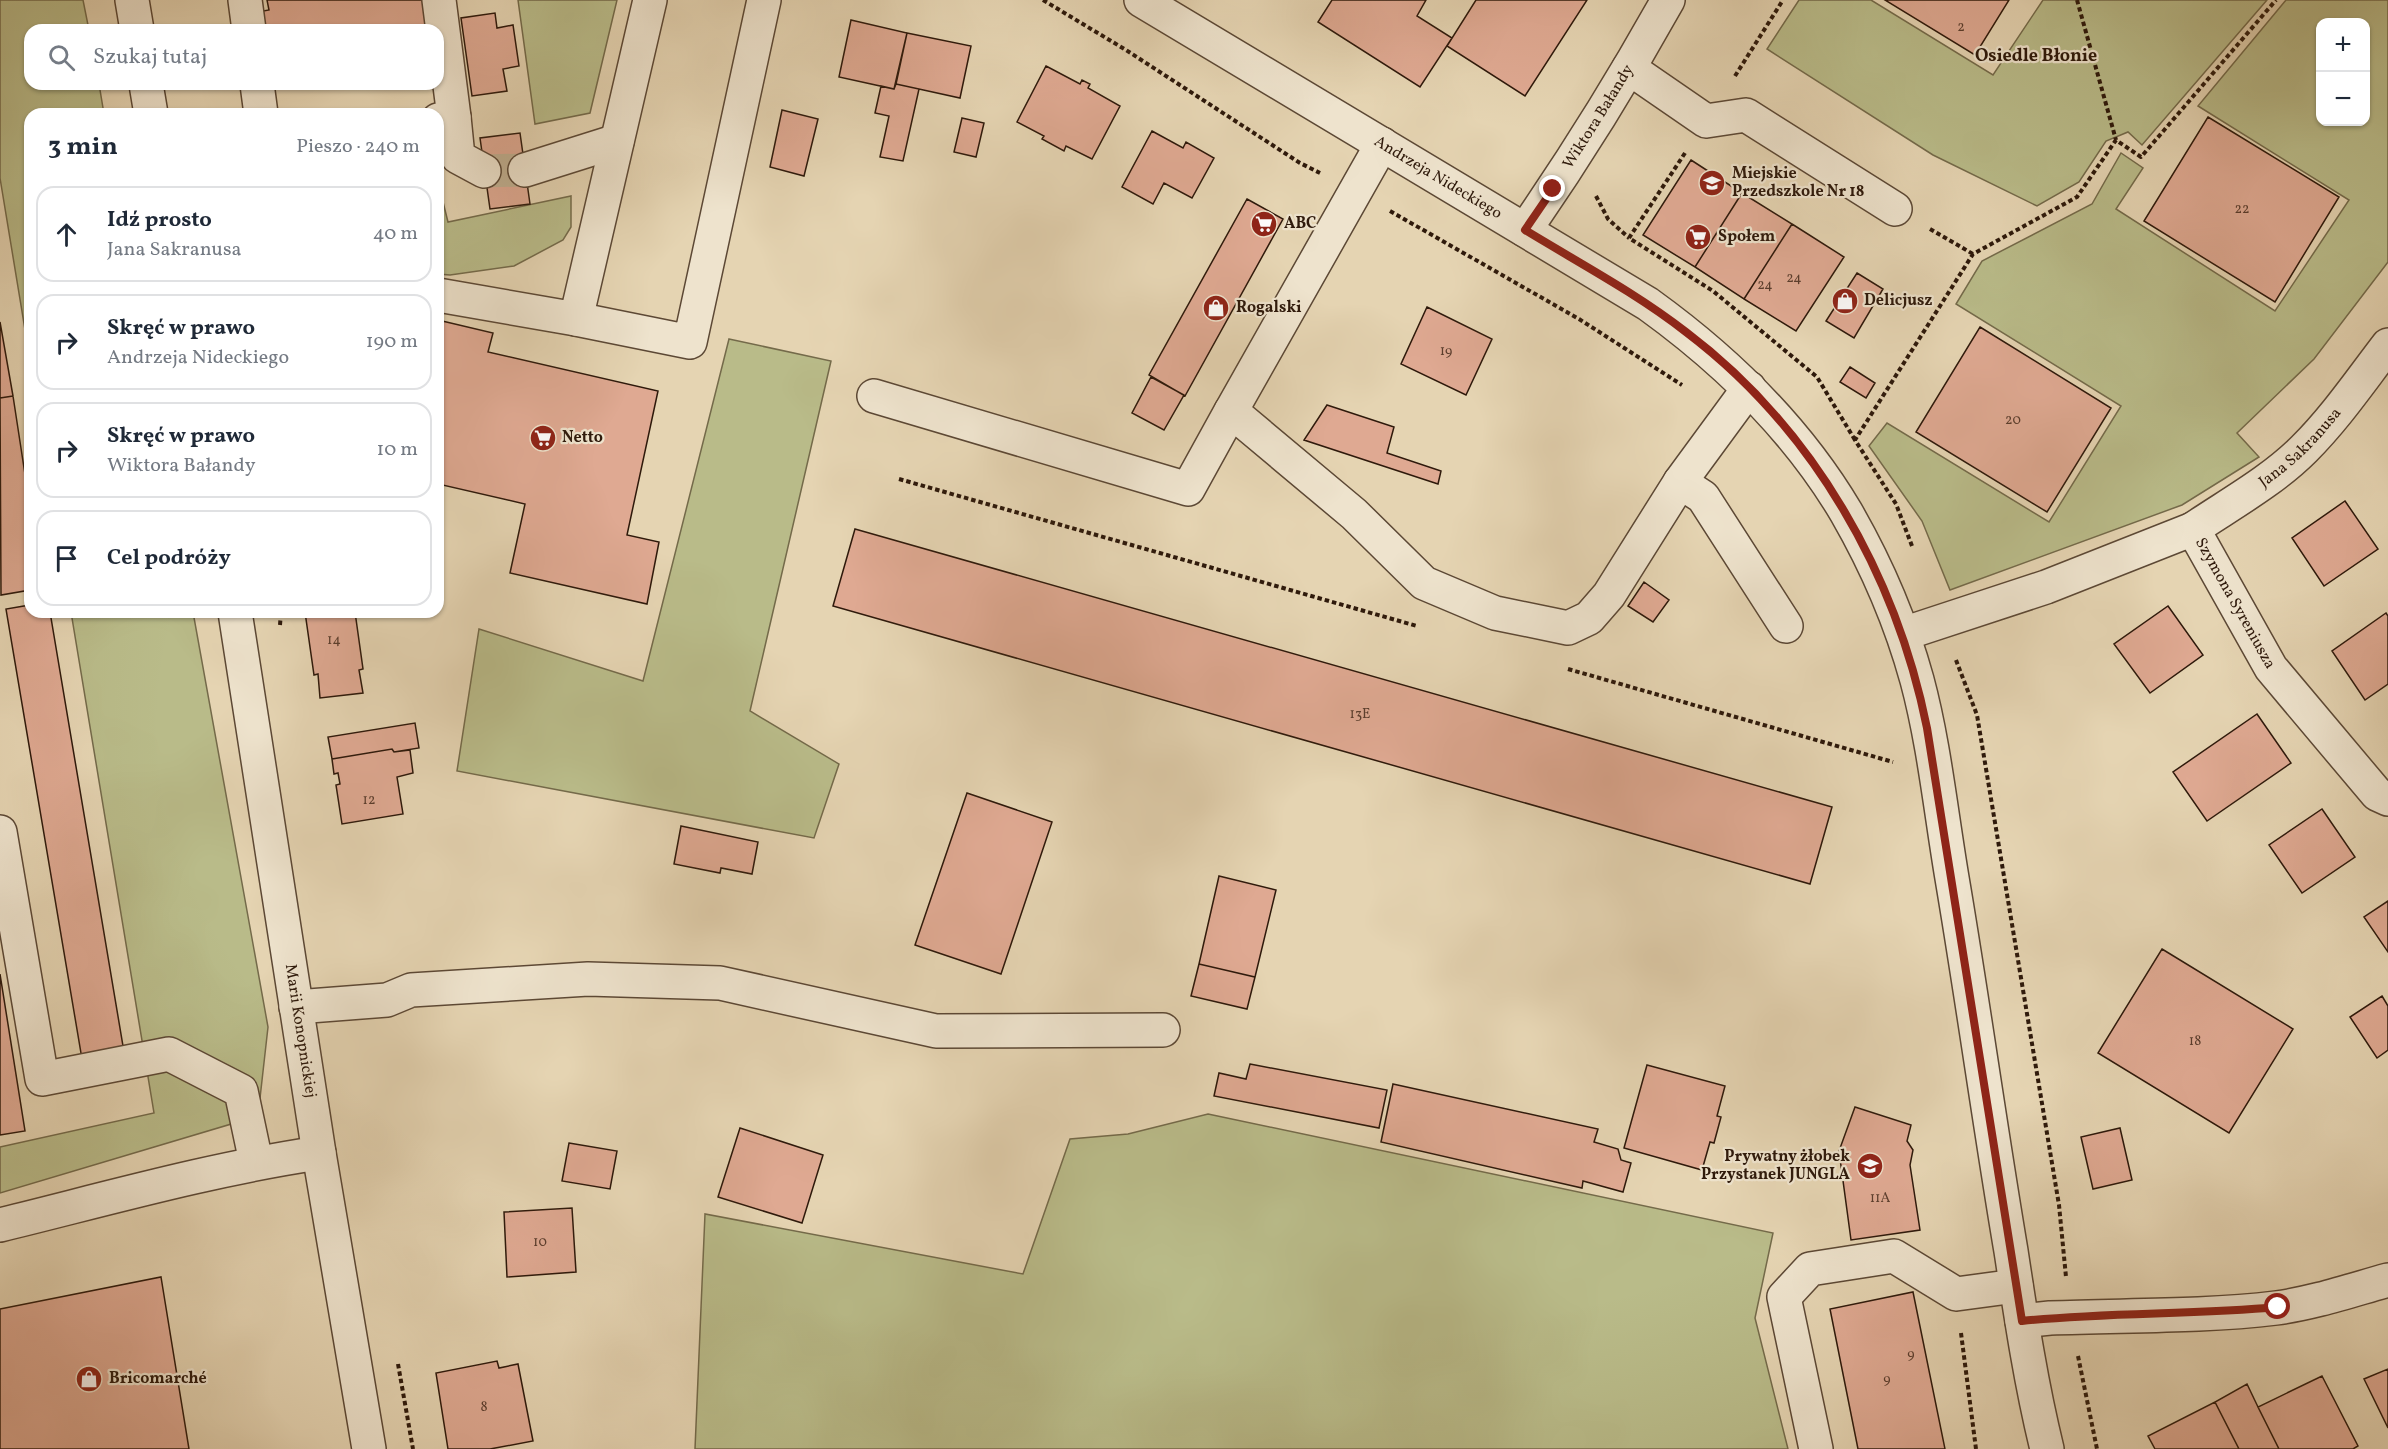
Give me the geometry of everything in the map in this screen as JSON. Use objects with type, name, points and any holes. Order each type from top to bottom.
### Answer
[{"type":"street","points":[[132,0],[136,24]]},
{"type":"street","points":[[245,0],[248,24]]},
{"type":"street","points":[[439,0],[440,24]]},
{"type":"street","points":[[576,319],[650,0]]},
{"type":"street","points":[[444,296],[690,342],[764,0]]},
{"type":"street","name":"Andrzeja Nideckiego","points":[[1141,0],[1648,304],[1695,339],[1749,388],[1792,435],[1845,511],[1865,549],[1903,634],[1918,682],[2016,1286],[2047,1449]]},
{"type":"street","name":"Wiktora Bałandy","points":[[1525,230],[1629,68],[1668,0]]},
{"type":"street","points":[[1629,68],[1706,121],[1746,115],[1895,209]]},
{"type":"street","points":[[444,84],[446,118],[458,156],[484,171]]},
{"type":"street","points":[[147,90],[149,108]]},
{"type":"street","points":[[258,90],[260,108]]},
{"type":"street","points":[[525,170],[617,141]]},
{"type":"street","points":[[874,396],[1188,489],[1382,144]]},
{"type":"street","name":"Jana Sakranusa","points":[[2193,529],[2268,479],[2304,449],[2336,413],[2388,345]]},
{"type":"street","points":[[1231,411],[1354,514],[1424,583],[1495,613],[1568,628],[1589,618],[1609,595],[1680,482],[1749,388]]},
{"type":"street","points":[[1680,482],[1703,497],[1786,626]]},
{"type":"street","name":"Szymona Syreniusza","points":[[1903,634],[2046,587],[2193,529],[2271,668],[2378,794],[2388,799]]},
{"type":"street","name":"Marii Konopnickiej","points":[[236,618],[319,1153],[369,1449]]},
{"type":"street","points":[[0,832],[42,1079],[169,1054],[241,1091],[256,1162]]},
{"type":"street","points":[[296,1006],[387,1000],[411,990],[600,979],[720,983],[936,1031],[1163,1030]]},
{"type":"street","points":[[0,1225],[256,1162],[319,1153]]},
{"type":"street","points":[[1815,1449],[1784,1297],[1810,1269],[1894,1256],[1956,1294],[2016,1286]]},
{"type":"street","points":[[2022,1321],[2070,1317],[2218,1313],[2278,1307],[2339,1294],[2388,1280]]},
{"type":"path","points":[[1043,0],[1126,50],[1300,163],[1356,192],[1579,319],[1705,400],[1727,417]]},
{"type":"path","points":[[1783,0],[1629,238],[1713,291],[1817,377],[1896,504],[1912,547]]},
{"type":"path","points":[[2077,0],[2116,140],[2141,157],[2276,0]]},
{"type":"path","points":[[1855,440],[1973,254],[2077,197],[2116,140]]},
{"type":"path","points":[[899,479],[1423,628]]},
{"type":"path","points":[[1941,622],[1977,715],[2059,1204],[2070,1317],[2097,1449]]},
{"type":"path","points":[[1559,666],[1899,763]]},
{"type":"path","points":[[1956,1294],[1976,1449]]},
{"type":"green space","points":[[0,0],[83,0],[88,24],[24,24],[24,90],[100,90],[103,108],[24,108],[24,324],[0,178]]},
{"type":"green space","points":[[518,0],[617,0],[590,113],[535,124]]},
{"type":"green space","points":[[1799,0],[1871,0],[1993,75],[2043,0],[2267,0],[2142,145],[2128,132],[2106,141],[2079,182],[2037,206],[1933,155],[1767,49]]},
{"type":"green space","points":[[2286,0],[2388,0],[2388,262],[2314,359],[2237,433],[2259,457],[2182,505],[1950,590],[1922,521],[1869,446],[1887,423],[2049,522],[2121,406],[1956,304],[1982,261],[2092,204],[2121,153],[2143,168],[2116,209],[2275,311],[2349,200],[2198,106]]},
{"type":"green space","points":[[571,196],[571,227],[563,240],[514,266],[444,274],[444,206],[448,222]]},
{"type":"green space","points":[[729,339],[831,361],[750,711],[839,764],[814,838],[457,771],[479,629],[643,681]]},
{"type":"green space","points":[[72,618],[194,618],[268,1027],[258,1116],[0,1193],[0,1147],[154,1113]]},
{"type":"green space","points":[[1208,1114],[1773,1233],[1755,1318],[1788,1449],[695,1449],[705,1214],[1023,1274],[1070,1139],[1128,1134]]},
{"type":"building","points":[[267,0],[437,0],[438,24],[248,24],[247,14],[269,10]]},
{"type":"building","points":[[1332,0],[1426,0],[1417,16],[1452,38],[1420,87],[1318,22]]},
{"type":"building","points":[[1476,0],[1587,0],[1525,96],[1447,46]]},
{"type":"building","points":[[1885,0],[2009,0],[1975,55]]},
{"type":"building","points":[[495,13],[497,28],[513,25],[519,66],[503,69],[507,91],[472,96],[461,18]]},
{"type":"building","points":[[851,20],[907,33],[894,89],[839,77]]},
{"type":"building","points":[[907,33],[971,46],[960,98],[896,84]]},
{"type":"building","points":[[1046,66],[1080,84],[1082,80],[1090,84],[1088,88],[1120,106],[1092,159],[1066,146],[1064,151],[1042,139],[1044,136],[1017,122]]},
{"type":"building","points":[[896,84],[919,89],[903,161],[880,157],[889,116],[875,113],[881,86],[894,89]]},
{"type":"building","points":[[782,110],[818,119],[804,176],[770,167]]},
{"type":"building","points":[[2208,117],[2339,197],[2275,302],[2144,221]]},
{"type":"building","points":[[962,118],[984,123],[976,157],[954,152]]},
{"type":"building","points":[[1152,131],[1183,148],[1186,142],[1214,158],[1192,198],[1164,183],[1153,204],[1122,187]]},
{"type":"building","points":[[520,133],[530,204],[490,209],[480,138]]},
{"type":"building","points":[[1691,160],[1742,193],[1695,267],[1643,235]]},
{"type":"building","points":[[1742,193],[1792,224],[1744,299],[1695,267]]},
{"type":"building","points":[[1247,199],[1283,219],[1185,396],[1149,375]]},
{"type":"building","points":[[1792,224],[1844,257],[1796,331],[1744,299]]},
{"type":"building","points":[[1857,273],[1883,289],[1854,338],[1826,321]]},
{"type":"building","points":[[1427,307],[1492,339],[1466,395],[1401,364]]},
{"type":"building","name":"Netto","points":[[444,321],[493,333],[488,352],[658,391],[627,535],[659,542],[647,604],[510,573],[525,504],[444,485]]},
{"type":"building","points":[[0,322],[13,396],[0,398]]},
{"type":"building","points":[[1980,327],[2111,408],[2047,512],[1916,432]]},
{"type":"building","points":[[1850,367],[1875,383],[1866,398],[1840,382]]},
{"type":"building","points":[[1151,377],[1184,395],[1164,430],[1132,413]]},
{"type":"building","points":[[13,396],[24,468],[24,591],[1,595],[0,398]]},
{"type":"building","points":[[1327,405],[1394,427],[1387,453],[1441,471],[1438,484],[1304,440]]},
{"type":"building","points":[[2345,501],[2378,549],[2324,586],[2292,538]]},
{"type":"building","points":[[855,529],[1832,807],[1810,884],[833,606]]},
{"type":"building","points":[[1644,582],[1669,600],[1653,622],[1628,606]]},
{"type":"building","points":[[24,606],[24,618],[51,618],[125,1058],[83,1065],[6,609]]},
{"type":"building","points":[[2168,606],[2203,655],[2150,693],[2114,644]]},
{"type":"building","points":[[2386,613],[2388,616],[2388,684],[2365,700],[2332,651]]},
{"type":"building","points":[[306,618],[356,618],[363,669],[359,670],[363,693],[320,698],[318,674],[314,675]]},
{"type":"building","points":[[2257,714],[2291,763],[2207,821],[2173,772]]},
{"type":"building","points":[[415,723],[419,748],[394,752],[392,749],[332,759],[328,737]]},
{"type":"building","points":[[392,749],[394,752],[410,750],[413,773],[397,777],[403,814],[342,824],[336,785],[340,784],[338,773],[334,774],[332,759]]},
{"type":"building","points":[[967,793],[1052,822],[1001,974],[915,945]]},
{"type":"building","points":[[2322,809],[2355,857],[2302,893],[2269,845]]},
{"type":"building","points":[[681,826],[758,842],[752,874],[721,868],[720,873],[674,864]]},
{"type":"building","points":[[1219,876],[1276,890],[1255,977],[1199,964]]},
{"type":"building","points":[[2388,901],[2388,952],[2364,917]]},
{"type":"building","points":[[2162,949],[2293,1029],[2229,1133],[2098,1053]]},
{"type":"building","points":[[1199,964],[1255,977],[1247,1009],[1191,996]]},
{"type":"building","points":[[0,974],[25,1131],[0,1135]]},
{"type":"building","points":[[2382,996],[2388,1006],[2388,1050],[2377,1058],[2350,1017]]},
{"type":"building","points":[[1250,1064],[1387,1090],[1379,1128],[1214,1096],[1219,1073],[1246,1079]]},
{"type":"building","points":[[1647,1065],[1725,1086],[1717,1116],[1721,1117],[1714,1143],[1710,1142],[1702,1170],[1624,1148]]},
{"type":"building","points":[[1393,1084],[1598,1129],[1594,1142],[1618,1149],[1621,1160],[1631,1163],[1623,1192],[1583,1181],[1582,1188],[1381,1142]]},
{"type":"building","name":"Prywatny żłobek Przystanek JUNGLA","points":[[1855,1107],[1911,1125],[1907,1141],[1913,1150],[1910,1165],[1920,1230],[1851,1240],[1839,1151]]},
{"type":"building","points":[[740,1128],[823,1155],[802,1223],[718,1197]]},
{"type":"building","points":[[2120,1128],[2132,1180],[2093,1189],[2081,1137]]},
{"type":"building","points":[[569,1143],[617,1151],[610,1189],[562,1181]]},
{"type":"building","points":[[572,1208],[576,1272],[507,1277],[504,1212]]},
{"type":"building","name":"Bricomarché","points":[[161,1277],[189,1449],[0,1449],[0,1309]]},
{"type":"building","points":[[1913,1292],[1945,1449],[1858,1449],[1830,1309]]},
{"type":"building","points":[[497,1361],[499,1368],[518,1364],[533,1441],[490,1449],[448,1449],[436,1373]]},
{"type":"building","points":[[2388,1369],[2388,1428],[2364,1379]]},
{"type":"building","points":[[2322,1376],[2358,1446],[2353,1449],[2279,1449],[2258,1407]]},
{"type":"building","points":[[2247,1384],[2279,1449],[2239,1449],[2215,1402]]},
{"type":"building","points":[[2215,1402],[2239,1449],[2155,1449],[2148,1436]]},
{"type":"tunnel","points":[[484,171],[525,170]]},
{"type":"place","name":"Miejskie Przedszkole Nr 18","points":[[1712,183]]},
{"type":"place","name":"ABC","points":[[1264,224]]},
{"type":"place","name":"Społem","points":[[1698,237]]},
{"type":"place","name":"Delicjusz","points":[[1845,301]]},
{"type":"place","name":"Rogalski","points":[[1216,308]]},
{"type":"place","name":"Netto","points":[[543,438]]},
{"type":"place","name":"Prywatny żłobek Przystanek JUNGLA","points":[[1870,1166]]},
{"type":"place","name":"Bricomarché","points":[[89,1379]]},
{"type":"district","name":"Osiedle Błonie","points":[[2036,56]]},
{"type":"route","points":[[1553,189],[1525,230],[1648,304],[1688,333],[1749,388],[1792,435],[1845,511],[1884,589],[1903,634],[1918,682],[1927,728],[2022,1321],[2070,1317],[2218,1313],[2278,1307]]}]
